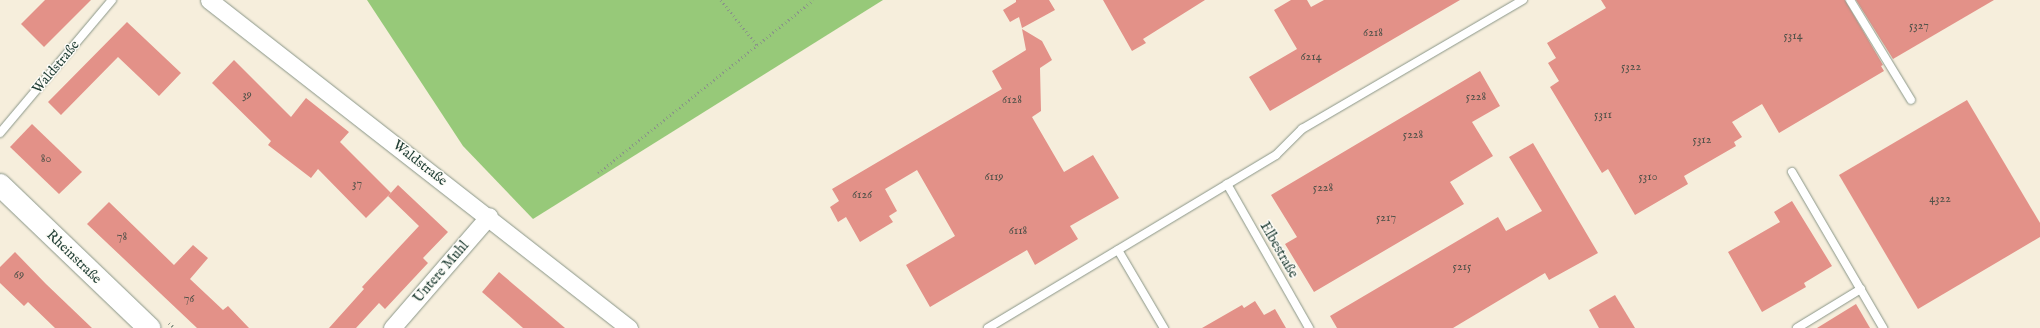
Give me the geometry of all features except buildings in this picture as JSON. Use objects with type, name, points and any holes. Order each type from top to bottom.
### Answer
[{"type":"main road","name":"Rheinstraße","points":[[0,185],[149,328]]},
{"type":"street","name":"Waldstraße","points":[[209,0],[489,216],[629,328]]},
{"type":"street","name":"Untere Muhl","points":[[392,328],[489,216]]},
{"type":"lane","name":"Waldstraße","points":[[0,133],[112,0]]},
{"type":"lane","points":[[988,328],[1276,155],[1302,129],[1523,0]]},
{"type":"lane","points":[[1850,0],[1911,100]]},
{"type":"lane","points":[[1792,172],[1883,328]]},
{"type":"lane","name":"Elbestraße","points":[[1227,184],[1309,328]]},
{"type":"lane","points":[[1118,250],[1164,328]]},
{"type":"lane","points":[[1798,328],[1861,289]]},
{"type":"path","points":[[721,0],[757,45]]},
{"type":"path","points":[[598,173],[813,0]]},
{"type":"green space","points":[[367,0],[883,0],[533,219],[463,146]]}]
